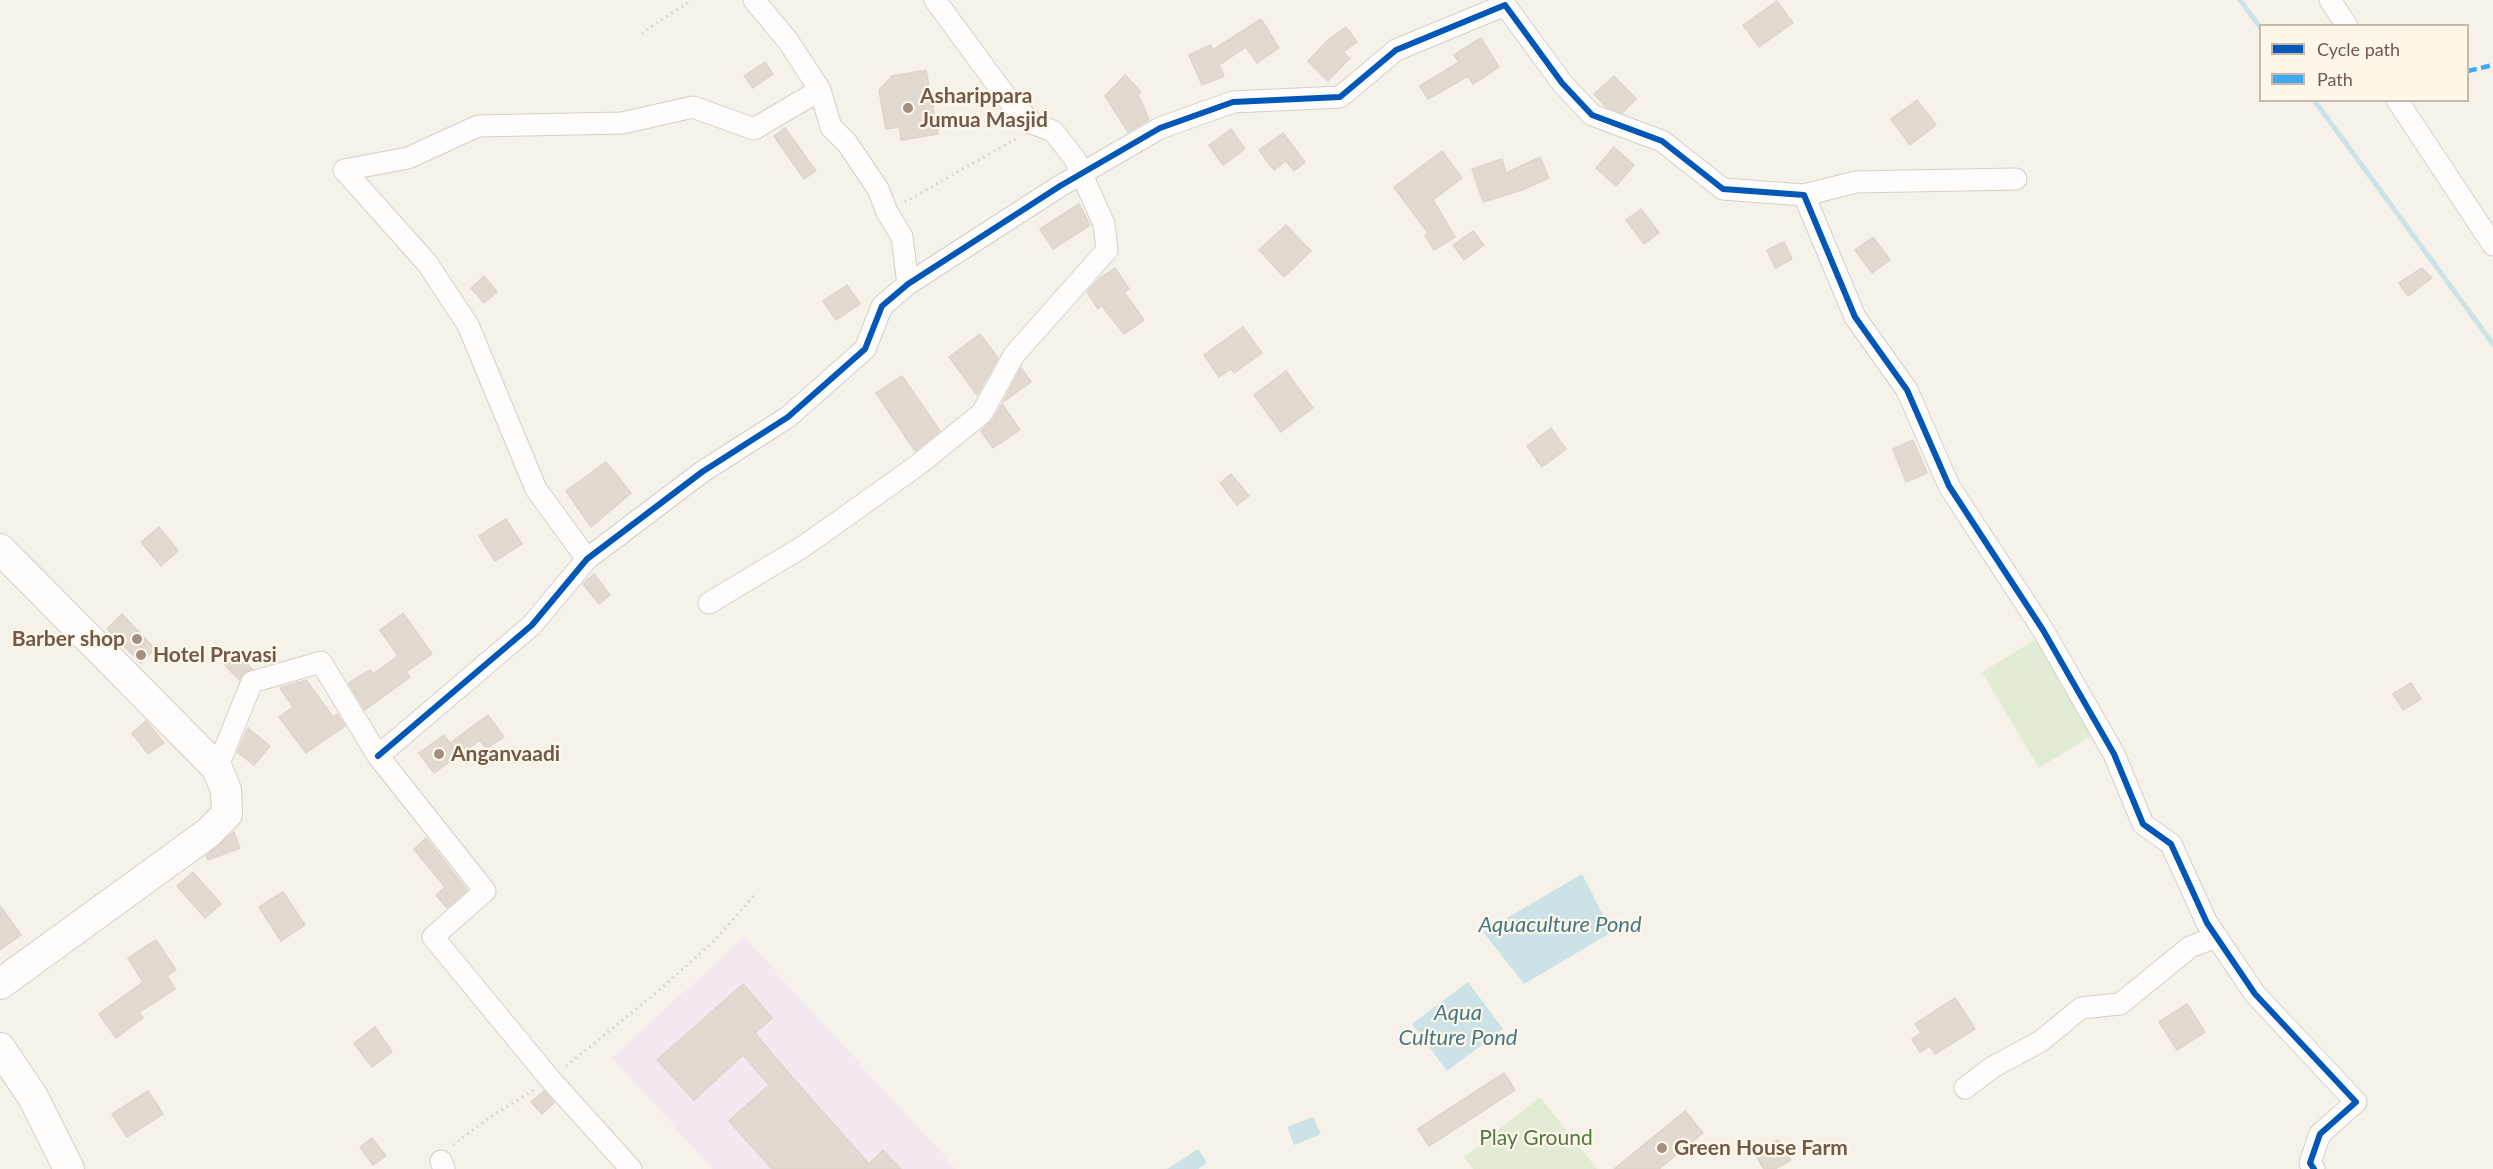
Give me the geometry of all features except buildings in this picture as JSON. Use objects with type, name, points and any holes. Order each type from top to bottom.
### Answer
[{"type":"main road","points":[[0,549],[217,768],[226,790],[227,814],[208,833],[0,984]]},
{"type":"main road","points":[[0,1048],[33,1097],[69,1169]]},
{"type":"street","points":[[754,0],[788,41],[820,90],[831,127],[846,143],[878,189],[887,212],[902,237],[908,284]]},
{"type":"street","points":[[2330,0],[2346,24]]},
{"type":"street","points":[[709,603],[804,546],[918,465],[982,413],[1014,355],[1107,250],[1104,224],[1075,159],[1053,131],[1034,124],[1010,102],[936,2]]},
{"type":"street","points":[[378,756],[532,625],[587,559],[702,472],[788,417],[865,349],[882,306],[908,284],[1081,174],[1160,128],[1233,102],[1340,97],[1396,50],[1510,2],[1562,83],[1592,115],[1662,141],[1722,189],[1804,195],[1856,182],[2016,179]]},
{"type":"street","points":[[587,559],[536,489],[468,325],[427,263],[344,170],[408,158],[478,126],[622,123],[693,107],[754,129],[820,90]]},
{"type":"street","points":[[2398,102],[2493,245]]},
{"type":"street","points":[[1804,195],[1856,317],[1907,390],[1949,486],[2043,630],[2114,754],[2143,824],[2170,844],[2207,923],[2254,994],[2356,1102],[2320,1134],[2310,1167]]},
{"type":"street","points":[[217,768],[252,682],[321,662],[378,756],[485,891],[433,938],[550,1079],[632,1169]]},
{"type":"street","points":[[1965,1088],[1993,1067],[2041,1041],[2081,1008],[2120,1004],[2190,946],[2216,937]]},
{"type":"path","points":[[642,34],[692,0]]},
{"type":"path","points":[[887,212],[1017,139],[1034,124]]},
{"type":"path","points":[[442,1165],[450,1147],[490,1117],[550,1079],[657,992],[716,939],[756,892]]},
{"type":"shaded area","points":[[744,937],[956,1169],[713,1169],[612,1058]]},
{"type":"green space","points":[[2038,638],[2096,733],[2039,768],[1982,672]]},
{"type":"green space","name":"Play Ground","points":[[1540,1097],[1597,1169],[1473,1169],[1464,1157]]},
{"type":"water","name":"Aquaculture Pond","points":[[1582,874],[1612,932],[1524,984],[1483,932]]},
{"type":"water","name":"Aqua Culture Pond","points":[[1468,982],[1503,1029],[1447,1071],[1412,1024]]},
{"type":"water","points":[[1313,1117],[1321,1134],[1294,1145],[1287,1127]]},
{"type":"water","points":[[1198,1149],[1207,1163],[1198,1169],[1167,1169]]},
{"type":"waterway","points":[[2240,0],[2259,26]]},
{"type":"waterway","points":[[2315,102],[2493,344]]},
{"type":"marked path","points":[[2469,71],[2493,65]]},
{"type":"cycle path","points":[[378,756],[532,625],[587,559],[702,472],[788,417],[865,349],[882,306],[908,284],[1060,186],[1160,128],[1233,102],[1340,97],[1396,50],[1505,5],[1562,83],[1592,115],[1662,141],[1723,189],[1804,195],[1855,317],[1907,390],[1949,486],[2043,630],[2114,754],[2143,824],[2171,844],[2207,923],[2255,994],[2356,1102],[2320,1134],[2310,1163],[2314,1169]]},
{"type":"place","name":"Asharippara Jumua Masjid","points":[[908,108]]},
{"type":"place","name":"Barber shop","points":[[137,639]]},
{"type":"place","name":"Hotel Pravasi","points":[[141,655]]},
{"type":"place","name":"Anganvaadi","points":[[439,754]]},
{"type":"place","name":"Green House Farm","points":[[1662,1148]]}]
